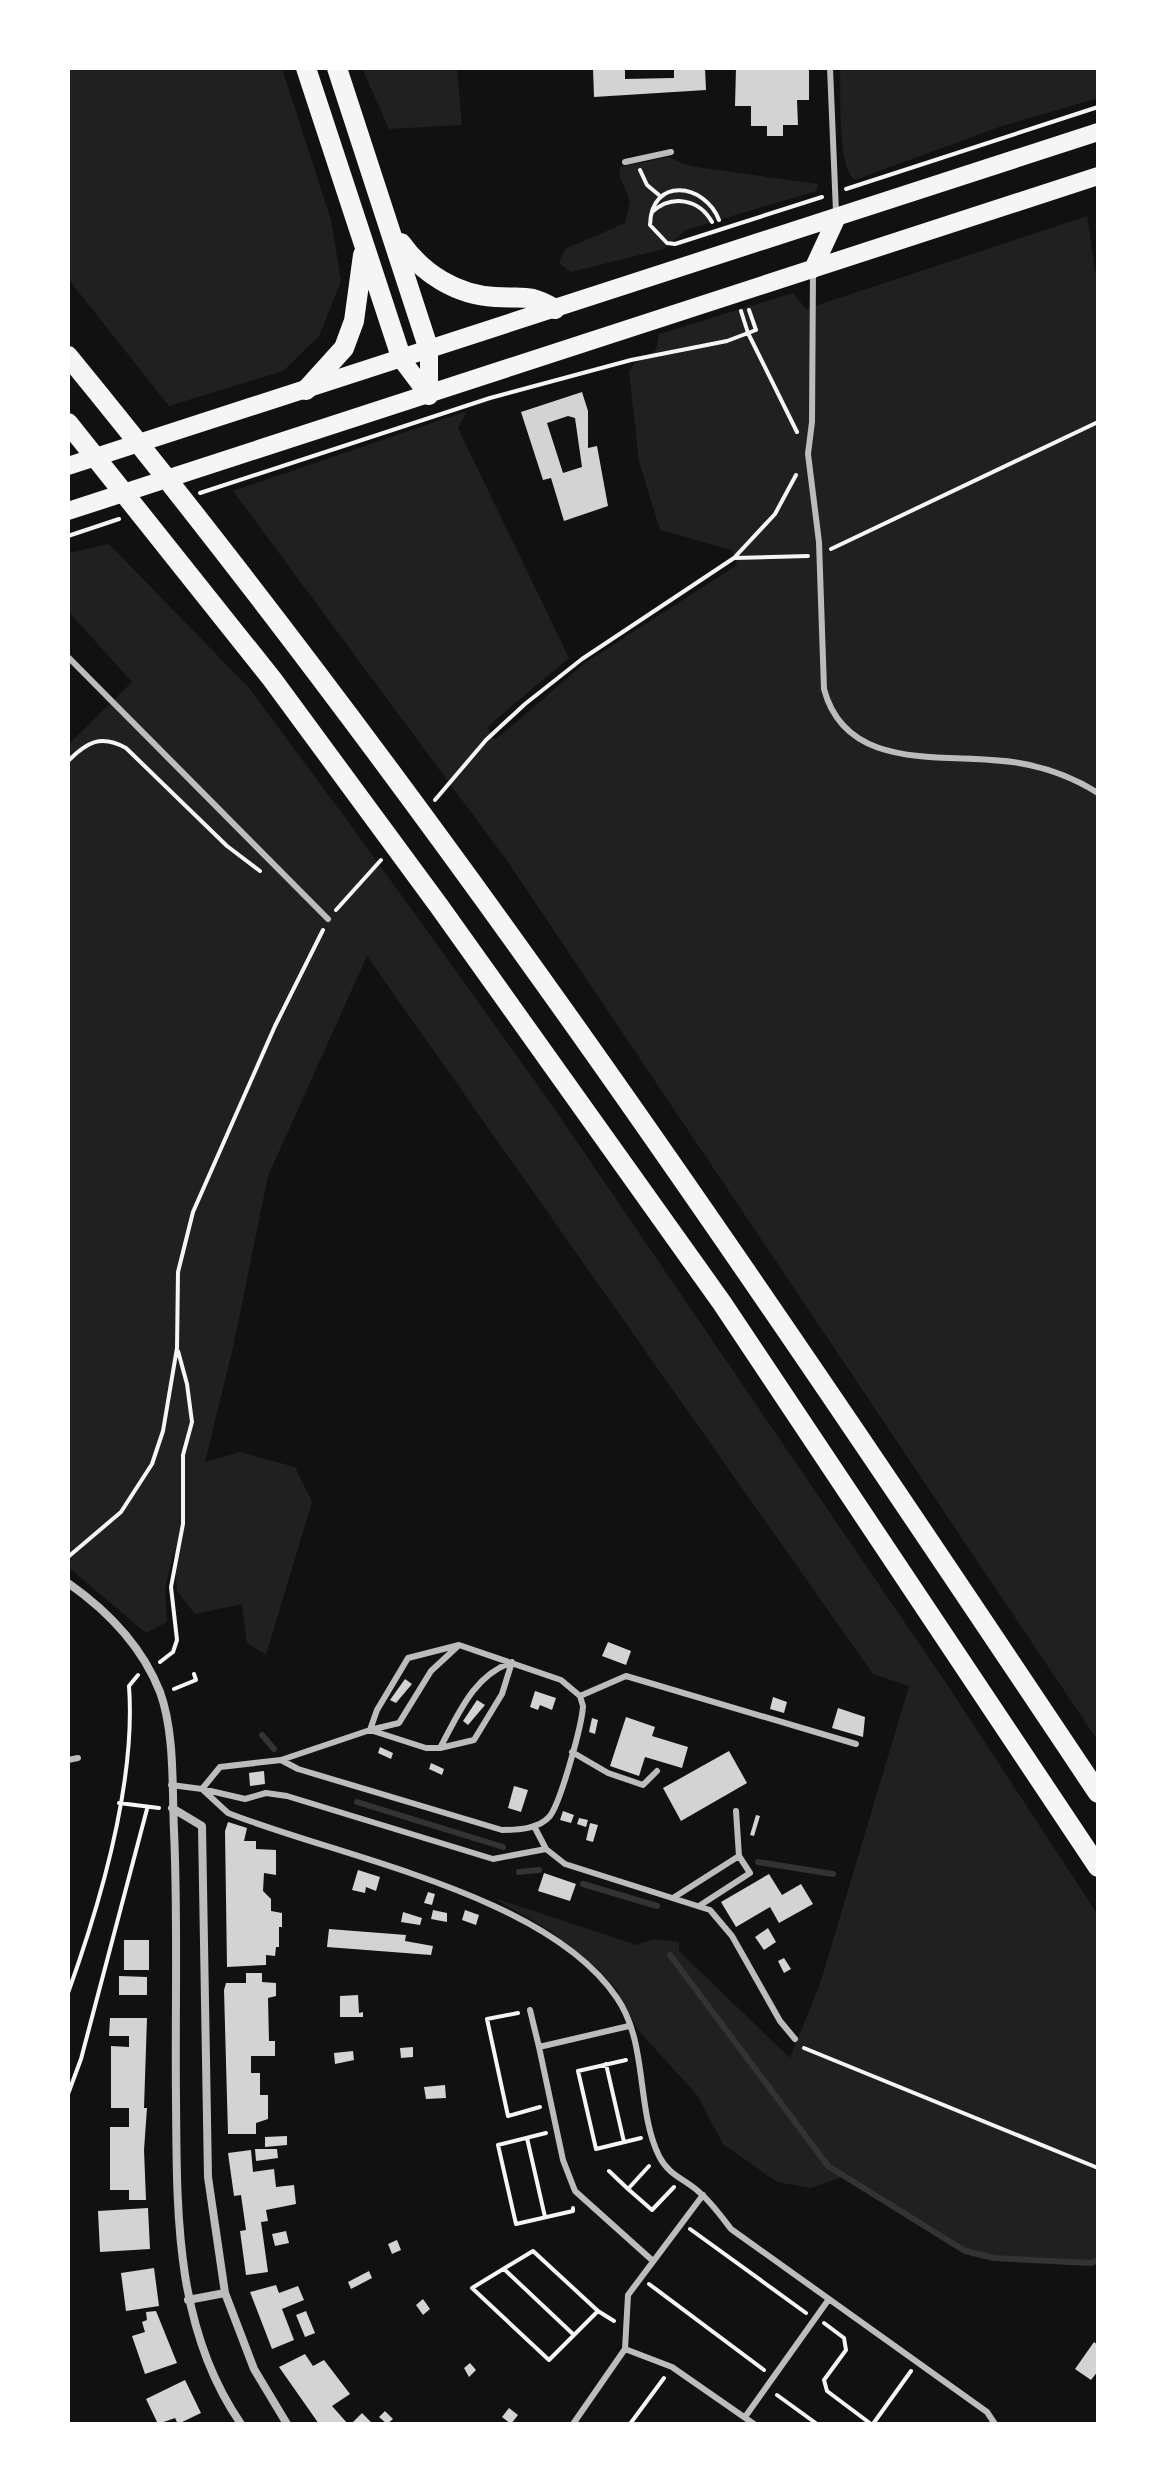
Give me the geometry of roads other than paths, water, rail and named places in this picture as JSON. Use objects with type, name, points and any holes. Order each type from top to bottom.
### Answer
[{"type":"highway","points":[[306,68],[402,360]]},
{"type":"highway","points":[[337,68],[429,350]]},
{"type":"highway","points":[[391,228],[416,263],[445,283],[471,294],[533,296],[555,309]]},
{"type":"highway","points":[[306,390],[344,348],[354,321],[362,279],[363,243]]},
{"type":"highway","points":[[68,345],[92,386]]},
{"type":"highway","points":[[68,356],[210,534],[472,881],[759,1286],[1098,1793]]},
{"type":"highway","points":[[68,423],[164,548],[272,679],[439,906],[722,1303],[1098,1867]]},
{"type":"main road","points":[[68,466],[1098,132]]},
{"type":"main road","points":[[68,511],[1098,176]]},
{"type":"main road","points":[[813,269],[837,217]]},
{"type":"main road","points":[[429,350],[429,396]]},
{"type":"main road","points":[[402,360],[429,396]]},
{"type":"street","points":[[68,1583],[124,1630],[161,1695],[171,1785],[177,2178],[188,2300],[205,2357],[241,2424]]},
{"type":"street","points":[[172,1808],[202,1826],[208,2177],[225,2293],[254,2369],[287,2424]]},
{"type":"street","points":[[188,2300],[225,2293]]},
{"type":"lane","points":[[830,68],[837,217]]},
{"type":"lane","points":[[625,162],[671,152]]},
{"type":"lane","points":[[813,269],[812,422],[808,454],[819,555],[824,689],[840,725],[855,739],[876,749],[1017,762],[1064,774],[1098,793]]},
{"type":"lane","points":[[68,657],[328,919]]},
{"type":"lane","points":[[202,1789],[220,1767],[281,1760],[399,1723],[431,1671],[459,1645]]},
{"type":"lane","points":[[281,1760],[298,1769],[502,1830],[534,1826],[550,1816],[582,1719],[580,1696],[561,1680],[459,1645],[408,1658],[370,1730]]},
{"type":"lane","points":[[440,1748],[480,1680],[490,1670],[512,1662]]},
{"type":"lane","points":[[370,1730],[426,1748],[474,1740],[502,1694],[512,1662]]},
{"type":"lane","points":[[580,1696],[626,1676],[856,1744]]},
{"type":"lane","points":[[572,1752],[608,1773],[643,1785],[657,1771]]},
{"type":"lane","points":[[68,1760],[78,1758]]},
{"type":"lane","points":[[171,1785],[245,1799],[266,1793],[287,1796],[493,1859],[546,1849]]},
{"type":"lane","points":[[202,1789],[228,1813],[510,1911],[562,1945],[603,1981],[618,1999],[629,2026],[659,2156],[676,2178],[703,2195],[731,2229],[987,2412],[995,2424]]},
{"type":"lane","points":[[699,1906],[750,1873],[739,1856],[736,1811]]},
{"type":"lane","points":[[534,1826],[546,1849],[565,1864],[710,1910],[732,1936],[780,2021],[795,2039]]},
{"type":"lane","points":[[673,1898],[739,1856]]},
{"type":"lane","points":[[530,2010],[556,2131],[575,2191],[653,2261]]},
{"type":"lane","points":[[539,2047],[629,2026]]},
{"type":"lane","points":[[573,2424],[625,2349],[628,2336],[624,2321],[628,2295],[703,2195]]},
{"type":"lane","points":[[745,2417],[829,2299]]},
{"type":"lane","points":[[625,2349],[672,2367],[754,2424]]},
{"type":"waterway","points":[[262,1735],[274,1749]]},
{"type":"waterway","points":[[357,1802],[503,1847]]},
{"type":"waterway","points":[[758,1862],[833,1874]]},
{"type":"waterway","points":[[519,1872],[539,1870]]},
{"type":"waterway","points":[[583,1884],[657,1906]]},
{"type":"waterway","points":[[670,1955],[828,2166],[965,2251],[994,2258],[1091,2263],[1098,2260]]}]
